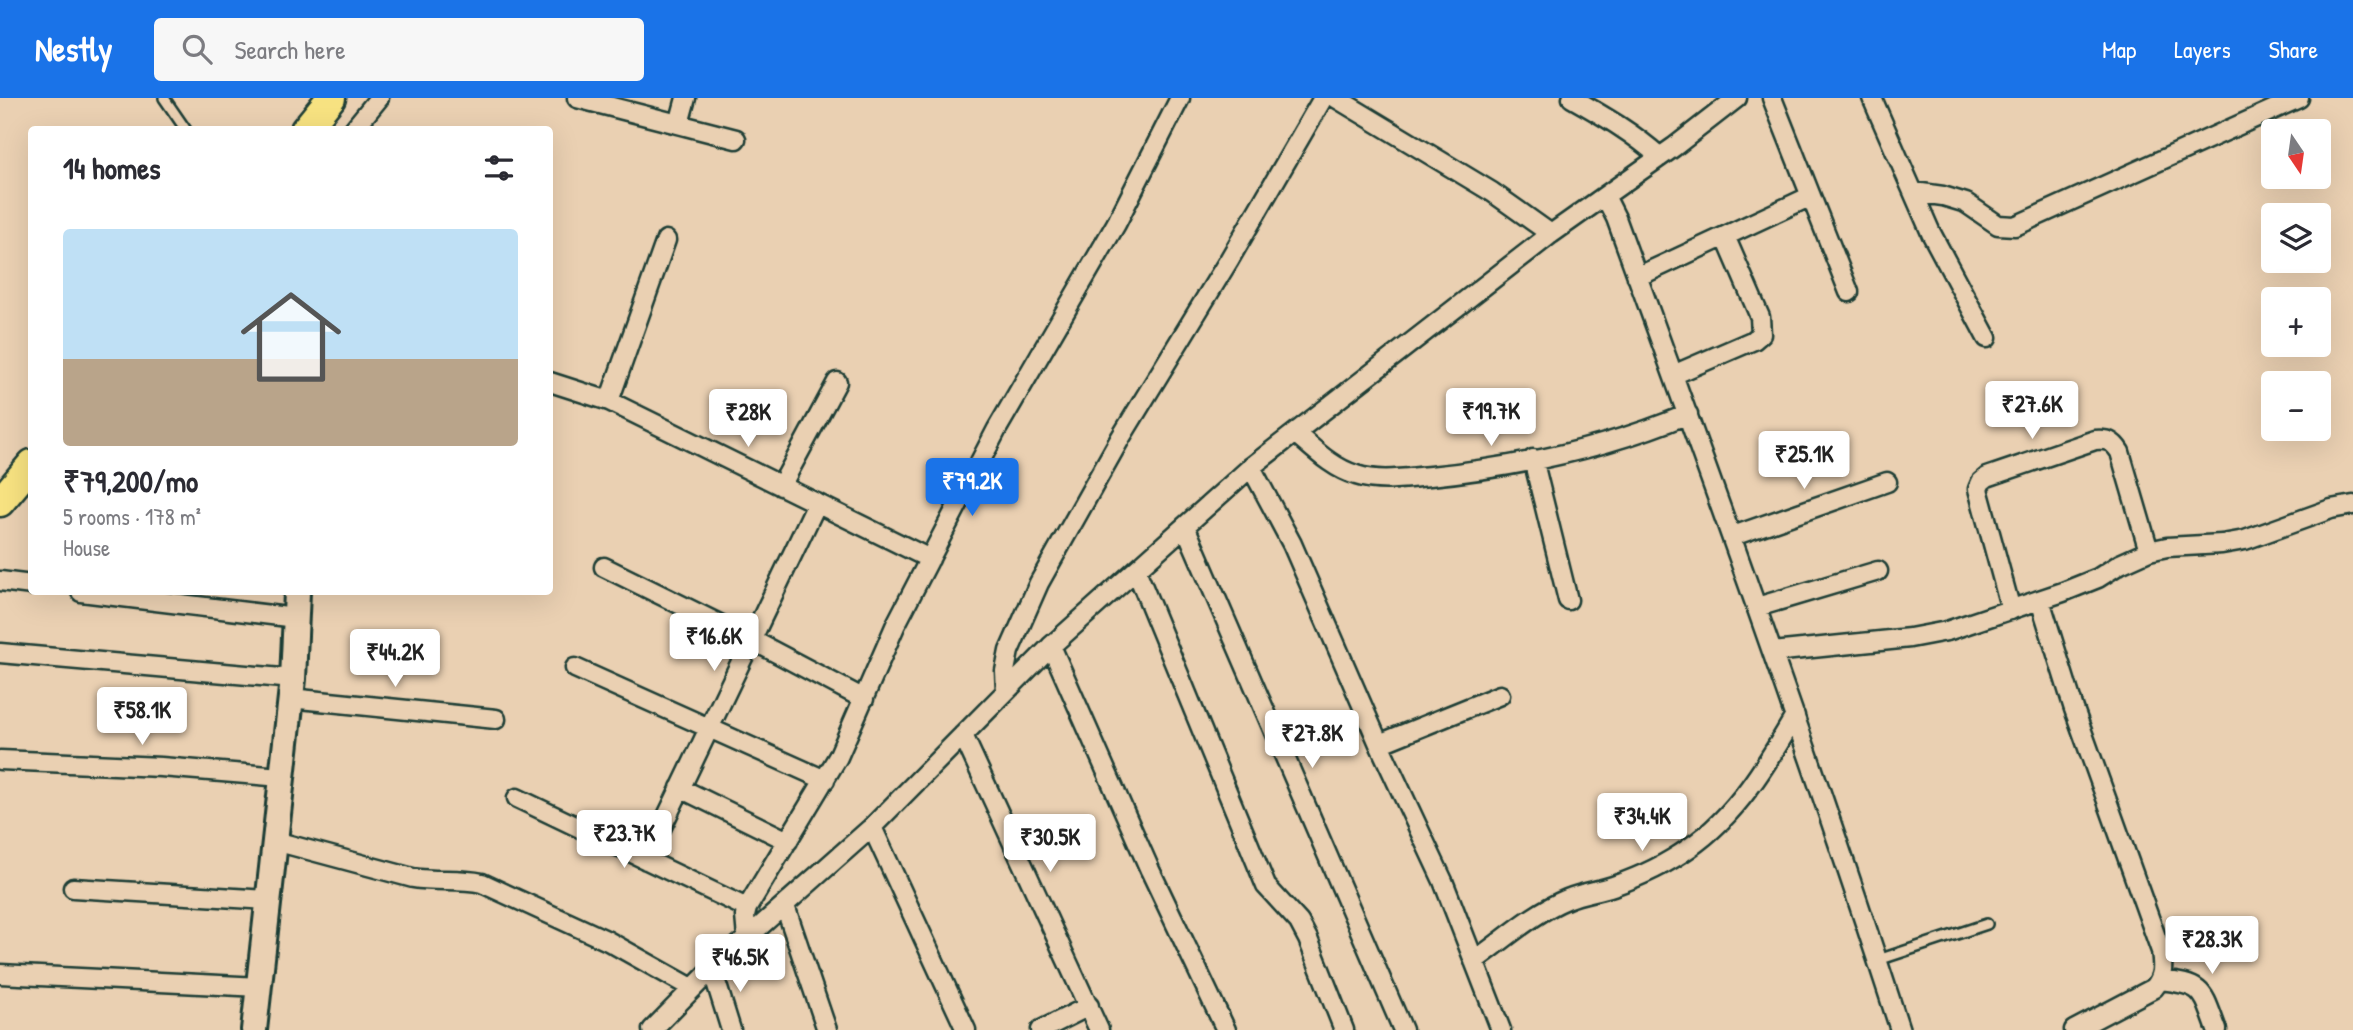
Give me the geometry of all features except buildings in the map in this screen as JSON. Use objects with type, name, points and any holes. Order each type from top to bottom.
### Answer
[{"type":"main road","points":[[308,126],[331,98]]},
{"type":"main road","points":[[0,502],[28,469]]},
{"type":"street","points":[[356,126],[380,98]]},
{"type":"street","points":[[578,98],[736,139]]},
{"type":"street","points":[[679,124],[686,98]]},
{"type":"street","points":[[747,939],[747,908],[849,735],[896,624],[997,429],[1116,224],[1180,98]]},
{"type":"street","points":[[1006,691],[1005,671],[1009,651],[1039,583],[1121,437],[1229,260],[1323,98]]},
{"type":"street","points":[[1336,98],[1492,192],[1550,234]]},
{"type":"street","points":[[1572,98],[1639,138],[1660,157]]},
{"type":"street","points":[[657,1028],[712,969],[872,827],[1051,646],[1251,467],[1550,234],[1660,157],[1737,98]]},
{"type":"street","points":[[1772,98],[1849,292]]},
{"type":"street","points":[[1872,98],[1931,233],[1987,338]]},
{"type":"street","points":[[1914,192],[1966,203],[1998,225],[2015,226],[2299,98]]},
{"type":"street","points":[[1605,196],[1732,536],[1900,1030]]},
{"type":"street","points":[[1637,277],[1811,196]]},
{"type":"street","points":[[1673,375],[1754,340],[1761,334],[1760,317],[1726,236]]},
{"type":"street","points":[[609,401],[666,240]]},
{"type":"street","points":[[781,486],[837,382]]},
{"type":"street","points":[[553,383],[609,401],[930,559]]},
{"type":"street","points":[[1295,433],[1329,462],[1356,475],[1385,480],[1475,471],[1614,442],[1688,414]]},
{"type":"street","points":[[2011,610],[1978,489],[1980,482],[1987,477],[2095,440],[2105,439],[2114,443],[2120,452],[2149,551]]},
{"type":"street","points":[[1533,459],[1568,600]]},
{"type":"street","points":[[1251,467],[1292,544],[1379,744],[1443,881],[1501,1030]]},
{"type":"street","points":[[1732,536],[1887,482]]},
{"type":"street","points":[[646,860],[817,503]]},
{"type":"street","points":[[1773,652],[1910,639],[1947,631],[2098,578],[2149,551],[2245,540],[2331,509],[2353,505]]},
{"type":"street","points":[[1185,526],[1403,1030]]},
{"type":"street","points":[[604,567],[864,699]]},
{"type":"street","points":[[1136,570],[1266,886],[1298,922],[1308,939],[1344,1030]]},
{"type":"street","points":[[1757,607],[1878,571]]},
{"type":"street","points":[[0,580],[28,584]]},
{"type":"street","points":[[106,595],[296,618]]},
{"type":"street","points":[[254,1030],[291,689],[297,595]]},
{"type":"street","points":[[2040,600],[2074,709],[2161,951],[2163,968],[2160,980],[2154,988],[2074,1030]]},
{"type":"street","points":[[1051,646],[1150,870],[1226,1030]]},
{"type":"street","points":[[0,653],[291,689],[496,719]]},
{"type":"street","points":[[575,668],[824,780]]},
{"type":"street","points":[[1379,744],[1500,695]]},
{"type":"street","points":[[1474,961],[1546,909],[1569,898],[1613,886],[1649,871],[1689,849],[1716,827],[1764,770],[1795,716]]},
{"type":"street","points":[[964,735],[1099,1030]]},
{"type":"street","points":[[0,760],[162,767],[281,777]]},
{"type":"street","points":[[680,788],[788,841]]},
{"type":"street","points":[[517,798],[747,908]]},
{"type":"street","points":[[872,827],[966,1030]]},
{"type":"street","points":[[275,841],[413,878],[429,881],[462,879],[482,883],[608,941],[692,988]]},
{"type":"street","points":[[73,888],[269,900]]},
{"type":"street","points":[[785,906],[827,1030]]},
{"type":"street","points":[[712,969],[731,1030]]},
{"type":"street","points":[[0,974],[260,987]]},
{"type":"street","points":[[2160,980],[2188,983],[2197,987],[2217,1030]]},
{"type":"street","points":[[1041,1030],[1089,1006]]},
{"type":"lane","points":[[164,98],[183,126]]},
{"type":"lane","points":[[1878,960],[1987,924]]}]
